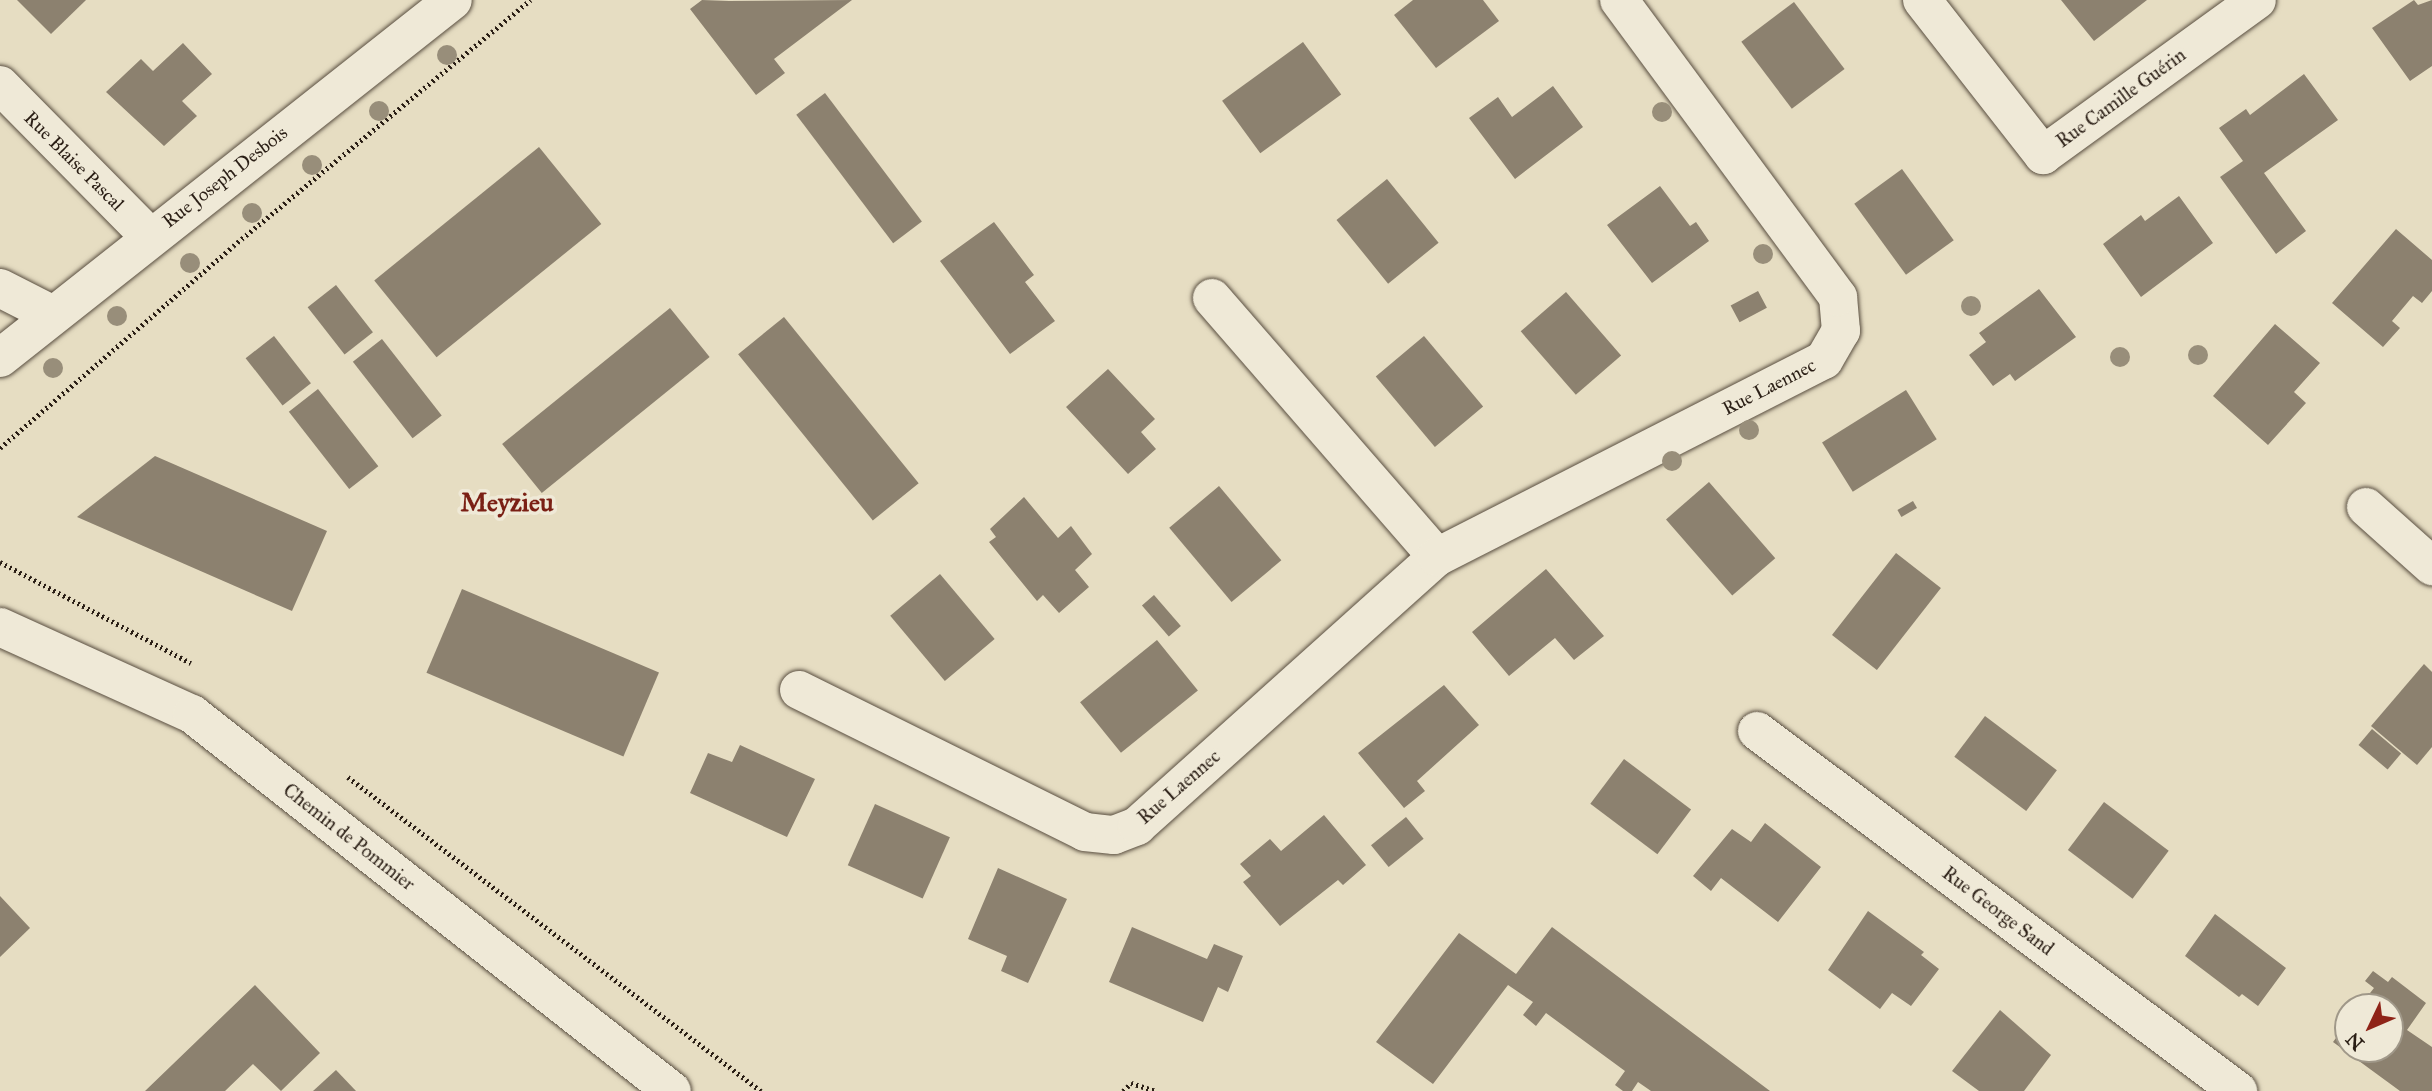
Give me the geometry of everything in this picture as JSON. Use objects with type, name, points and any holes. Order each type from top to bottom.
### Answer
[{"type":"street","name":"Rue Joseph Desbois","points":[[0,358],[149,236],[453,0]]},
{"type":"street","name":"Rue Laennec","points":[[799,690],[1085,832],[1114,835],[1137,826],[1437,557],[1824,360],[1841,331],[1838,297],[1619,0]]},
{"type":"street","name":"Rue Camille Guérin","points":[[1922,0],[2043,155],[2257,0]]},
{"type":"street","name":"Rue Blaise Pascal","points":[[0,85],[149,236]]},
{"type":"street","points":[[0,288],[53,315]]},
{"type":"street","points":[[1212,298],[1437,557]]},
{"type":"street","points":[[2366,507],[2432,566]]},
{"type":"street","name":"Chemin de Pommier","points":[[0,627],[192,714],[672,1091]]},
{"type":"street","name":"Rue George Sand","points":[[1758,731],[2238,1091]]},
{"type":"path","points":[[0,448],[233,246],[530,0]]},
{"type":"path","points":[[1123,1091],[1131,1083],[1156,1091]]},
{"type":"building","points":[[17,0],[86,0],[51,34]]},
{"type":"building","points":[[702,0],[852,0],[774,59],[785,73],[756,95],[690,9]]},
{"type":"building","points":[[1413,0],[1483,0],[1499,21],[1436,68],[1394,15]]},
{"type":"building","points":[[2061,0],[2147,0],[2094,41]]},
{"type":"building","points":[[2414,0],[2418,5],[2432,0],[2432,66],[2410,81],[2372,28]]},
{"type":"building","points":[[1794,2],[1845,69],[1792,109],[1741,42]]},
{"type":"building","points":[[1303,42],[1341,95],[1260,153],[1222,101]]},
{"type":"building","points":[[183,43],[212,74],[182,101],[197,116],[164,146],[106,92],[141,59],[153,71]]},
{"type":"building","points":[[2304,74],[2338,120],[2264,173],[2306,231],[2276,254],[2220,177],[2243,161],[2219,128],[2246,109],[2250,115]]},
{"type":"building","points":[[1553,86],[1583,127],[1515,179],[1469,118],[1498,97],[1512,117]]},
{"type":"building","points":[[825,93],[922,222],[893,243],[796,115]]},
{"type":"building","points":[[539,147],[601,224],[437,357],[374,280]]},
{"type":"building","points":[[1902,169],[1954,240],[1906,275],[1854,204]]},
{"type":"building","points":[[1387,179],[1439,243],[1388,284],[1336,220]]},
{"type":"building","points":[[1660,186],[1690,226],[1696,222],[1709,241],[1652,283],[1607,225]]},
{"type":"building","points":[[2179,196],[2213,243],[2141,297],[2103,244],[2141,215],[2145,221]]},
{"type":"building","points":[[994,222],[1034,275],[1025,282],[1055,321],[1010,354],[940,261]]},
{"type":"building","points":[[2396,229],[2432,260],[2432,291],[2422,303],[2413,296],[2392,321],[2400,328],[2383,347],[2332,303]]},
{"type":"building","points":[[336,285],[373,332],[345,354],[308,307]]},
{"type":"building","points":[[2039,289],[2076,337],[2015,381],[2010,374],[1993,386],[1969,355],[1986,342],[1979,333]]},
{"type":"building","points":[[1758,291],[1767,308],[1740,322],[1731,306]]},
{"type":"building","points":[[1566,292],[1621,355],[1576,395],[1521,331]]},
{"type":"building","points":[[670,308],[710,357],[542,493],[502,444]]},
{"type":"building","points":[[784,317],[919,483],[873,520],[738,354]]},
{"type":"building","points":[[2275,324],[2320,363],[2294,392],[2306,403],[2268,445],[2213,396]]},
{"type":"building","points":[[274,336],[311,383],[283,405],[246,358]]},
{"type":"building","points":[[1424,336],[1483,406],[1435,447],[1376,376]]},
{"type":"building","points":[[382,339],[442,415],[413,438],[353,362]]},
{"type":"building","points":[[1108,369],[1155,419],[1141,432],[1156,449],[1128,474],[1066,407]]},
{"type":"building","points":[[318,389],[378,466],[349,489],[289,412]]},
{"type":"building","points":[[1906,390],[1937,439],[1853,492],[1822,442]]},
{"type":"building","points":[[155,456],[327,531],[292,611],[77,517]]},
{"type":"building","points":[[1709,482],[1775,558],[1732,596],[1666,519]]},
{"type":"building","points":[[1219,486],[1281,560],[1232,602],[1169,528]]},
{"type":"building","points":[[1024,497],[1058,538],[1071,526],[1092,554],[1075,570],[1089,587],[1059,613],[1043,595],[1037,601],[989,542],[996,537],[990,529]]},
{"type":"building","points":[[1913,501],[1917,508],[1901,517],[1897,510]]},
{"type":"building","points":[[1896,553],[1941,588],[1877,670],[1832,635]]},
{"type":"building","points":[[1546,569],[1604,636],[1574,660],[1555,638],[1509,676],[1472,632]]},
{"type":"building","points":[[940,574],[995,639],[945,681],[890,616]]},
{"type":"building","points":[[462,589],[659,673],[623,756],[426,673]]},
{"type":"building","points":[[1154,595],[1181,626],[1169,636],[1142,605]]},
{"type":"building","points":[[1157,640],[1198,691],[1121,753],[1080,702]]},
{"type":"building","points":[[2424,664],[2432,672],[2432,747],[2417,765],[2371,726]]},
{"type":"building","points":[[1444,685],[1479,725],[1417,781],[1425,791],[1404,808],[1358,753]]},
{"type":"building","points":[[1985,716],[2057,770],[2026,811],[1954,757]]},
{"type":"building","points":[[2372,729],[2401,753],[2388,770],[2359,745]]},
{"type":"building","points":[[740,745],[815,779],[787,837],[690,793],[708,753],[732,762]]},
{"type":"building","points":[[1624,759],[1691,810],[1657,854],[1590,804]]},
{"type":"building","points":[[2104,802],[2169,851],[2133,899],[2068,850]]},
{"type":"building","points":[[875,804],[950,837],[923,899],[848,865]]},
{"type":"building","points":[[1324,815],[1366,865],[1343,885],[1338,880],[1280,926],[1243,882],[1251,876],[1240,864],[1270,839],[1281,851]]},
{"type":"building","points":[[1406,817],[1424,839],[1389,867],[1371,845]]},
{"type":"building","points":[[1765,823],[1821,867],[1778,922],[1721,878],[1711,891],[1693,876],[1732,829],[1751,842]]},
{"type":"building","points":[[998,868],[1067,899],[1028,983],[1001,971],[1007,956],[968,939]]},
{"type":"building","points":[[0,896],[30,928],[0,957]]},
{"type":"building","points":[[1868,911],[1924,952],[1921,955],[1939,969],[1911,1006],[1892,993],[1880,1009],[1828,970]]},
{"type":"building","points":[[2215,914],[2286,968],[2258,1006],[2242,994],[2239,997],[2185,956]]},
{"type":"building","points":[[1132,927],[1207,959],[1214,944],[1243,956],[1228,992],[1218,987],[1203,1022],[1109,982]]},
{"type":"building","points":[[1552,927],[1770,1091],[1651,1091],[1638,1082],[1632,1091],[1623,1091],[1615,1085],[1625,1071],[1546,1013],[1536,1026],[1523,1015],[1533,1002],[1508,985],[1433,1084],[1376,1042],[1459,933],[1516,974]]},
{"type":"building","points":[[2373,971],[2388,982],[2392,977],[2426,1003],[2407,1030],[2432,1047],[2432,1091],[2400,1091],[2362,1063],[2404,1063],[2404,993],[2370,993],[2374,988],[2365,981]]},
{"type":"building","points":[[255,985],[320,1053],[281,1091],[253,1064],[225,1091],[145,1091]]},
{"type":"building","points":[[2000,1010],[2051,1055],[2024,1091],[1979,1091],[1952,1071]]},
{"type":"building","points":[[336,1070],[356,1091],[313,1091]]},
{"type":"district","name":"Meyzieu","points":[[507,503]]}]
